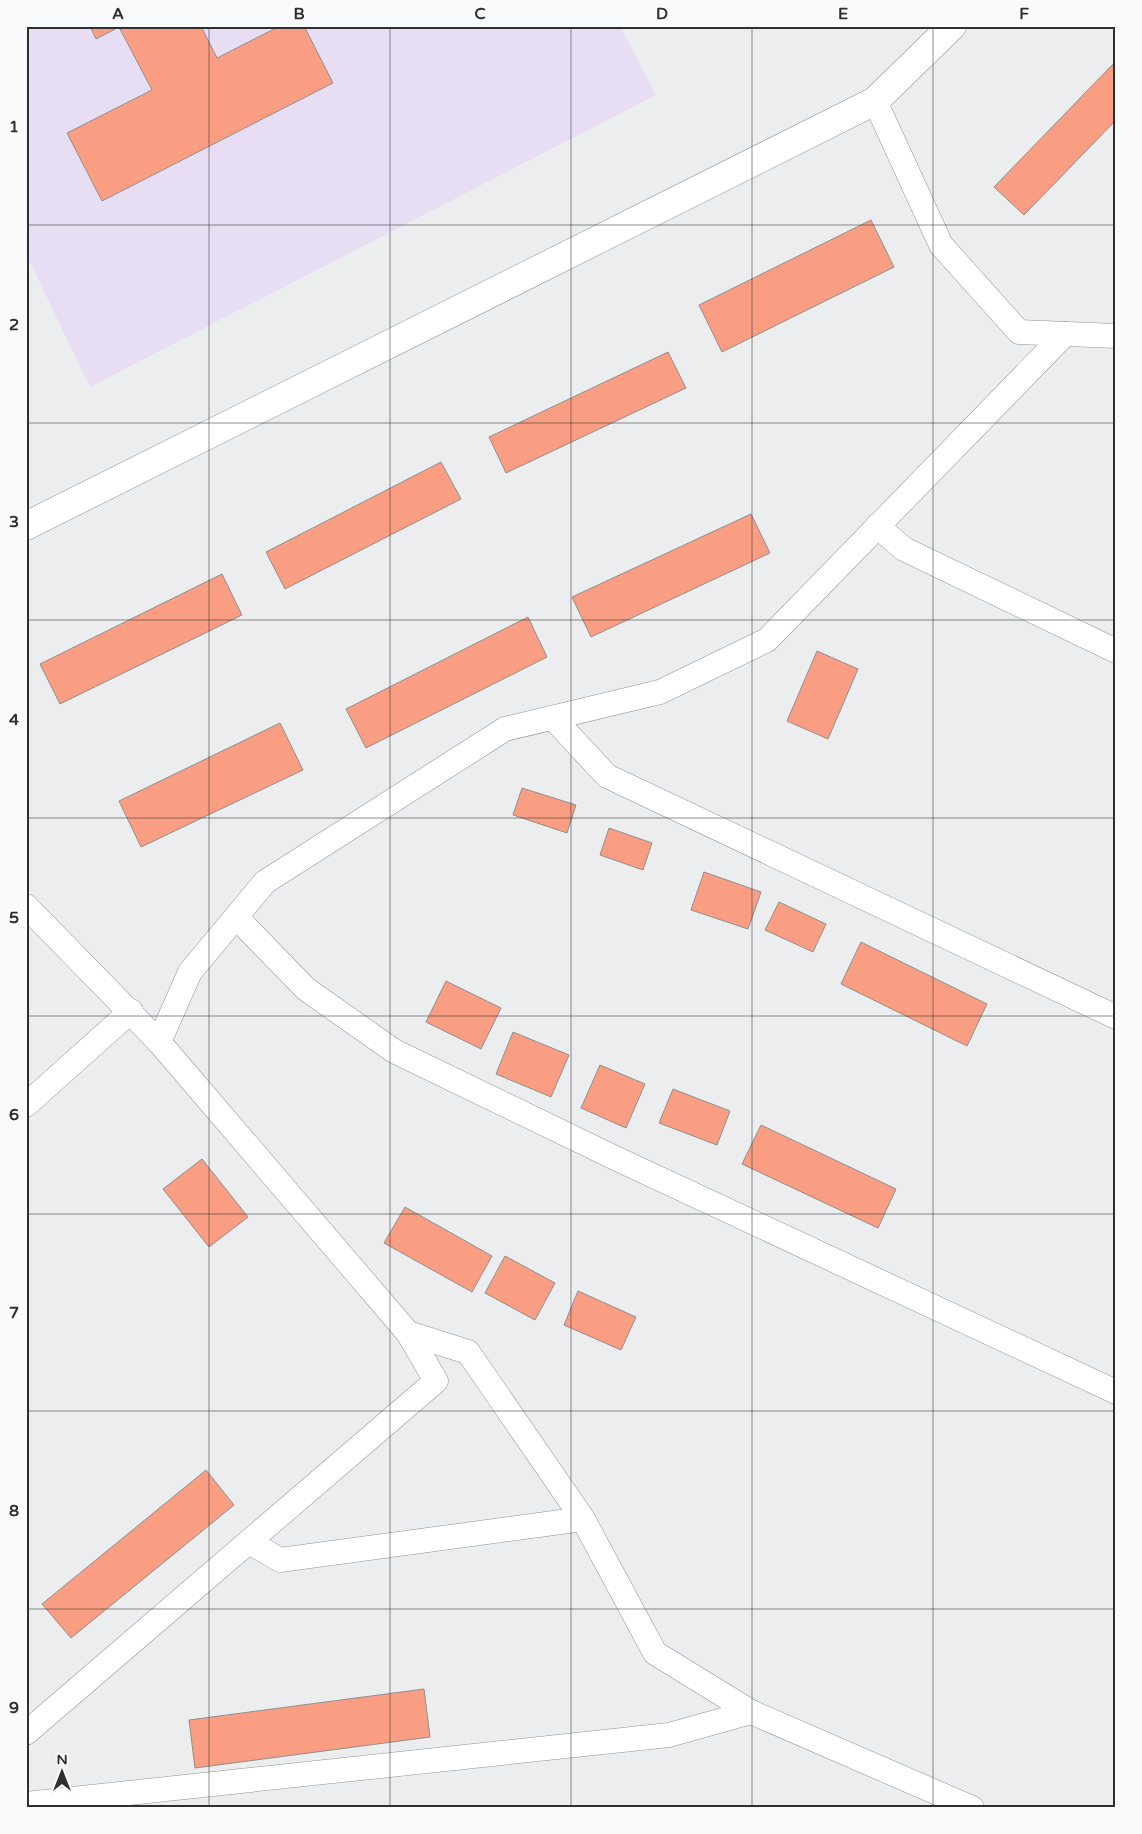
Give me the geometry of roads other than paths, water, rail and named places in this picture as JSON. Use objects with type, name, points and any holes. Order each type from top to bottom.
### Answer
[{"type":"street","points":[[26,526],[875,101],[952,26]]},
{"type":"street","points":[[875,101],[941,245],[1019,332],[1116,336]]},
{"type":"street","points":[[159,1042],[190,972],[265,882],[505,729],[660,692],[767,640],[1066,334]]},
{"type":"street","points":[[877,526],[904,550],[1116,651]]},
{"type":"street","points":[[553,718],[607,776],[1116,1017]]},
{"type":"street","points":[[26,906],[131,1011],[159,1042],[408,1333],[436,1381],[26,1733]]},
{"type":"street","points":[[236,917],[306,989],[394,1051],[613,1157],[1116,1392]]},
{"type":"street","points":[[26,1105],[131,1011]]},
{"type":"street","points":[[408,1333],[468,1352],[584,1519],[656,1654],[751,1712],[972,1808]]},
{"type":"street","points":[[249,1542],[280,1560],[584,1519]]},
{"type":"street","points":[[26,1804],[669,1735],[751,1712]]}]
